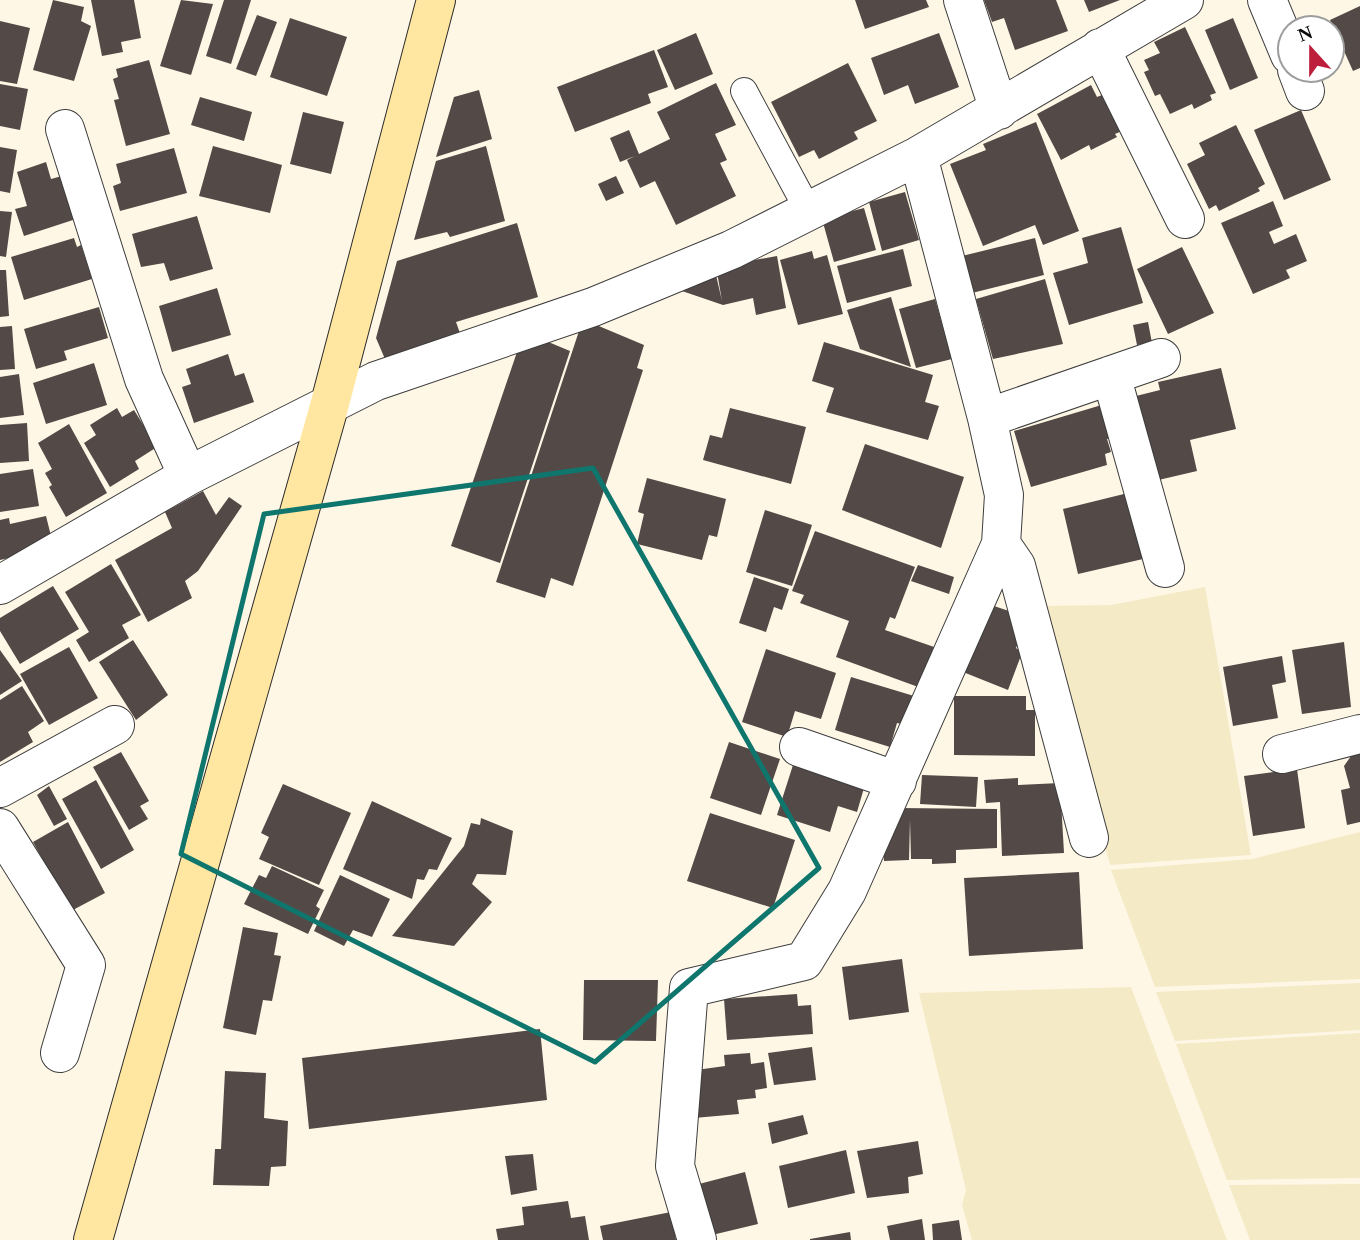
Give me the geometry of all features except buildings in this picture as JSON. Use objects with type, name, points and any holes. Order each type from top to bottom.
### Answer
[{"type":"street","points":[[98,1226],[329,407],[436,0]]},
{"type":"street","points":[[963,0],[999,110]]},
{"type":"street","points":[[0,585],[188,476],[376,381],[605,302],[731,250],[918,156],[1184,0]]},
{"type":"street","points":[[1267,0],[1276,22]]},
{"type":"street","points":[[1100,48],[1185,219]]},
{"type":"street","points":[[67,129],[144,379],[188,476]]},
{"type":"street","points":[[697,1240],[675,1166],[689,988],[804,961],[847,891],[1001,544],[1004,495],[987,418],[918,156]]},
{"type":"street","points":[[987,418],[1161,358]]},
{"type":"street","points":[[1111,375],[1165,568]]},
{"type":"street","points":[[1001,544],[1016,566],[1088,838]]},
{"type":"street","points":[[0,788],[116,725]]},
{"type":"street","points":[[1282,754],[1360,734]]},
{"type":"street","points":[[799,747],[897,781]]},
{"type":"street","points":[[0,828],[86,965],[60,1053]]},
{"type":"lane","points":[[744,91],[808,210]]},
{"type":"highlighted area","points":[[593,468],[819,868],[595,1062],[181,854],[264,514]]},
{"type":"shaded area","points":[[1205,587],[1251,855],[1110,865],[1038,606],[1111,605]]},
{"type":"shaded area","points":[[1360,832],[1360,979],[1155,987],[1111,870],[1252,859]]},
{"type":"shaded area","points":[[1360,983],[1360,1030],[1175,1041],[1156,992]]},
{"type":"shaded area","points":[[1131,987],[1227,1240],[972,1240],[962,1205],[966,1190],[919,993]]},
{"type":"shaded area","points":[[1360,1033],[1360,1178],[1227,1180],[1176,1044]]},
{"type":"shaded area","points":[[1360,1184],[1360,1240],[1250,1240],[1229,1185]]}]
